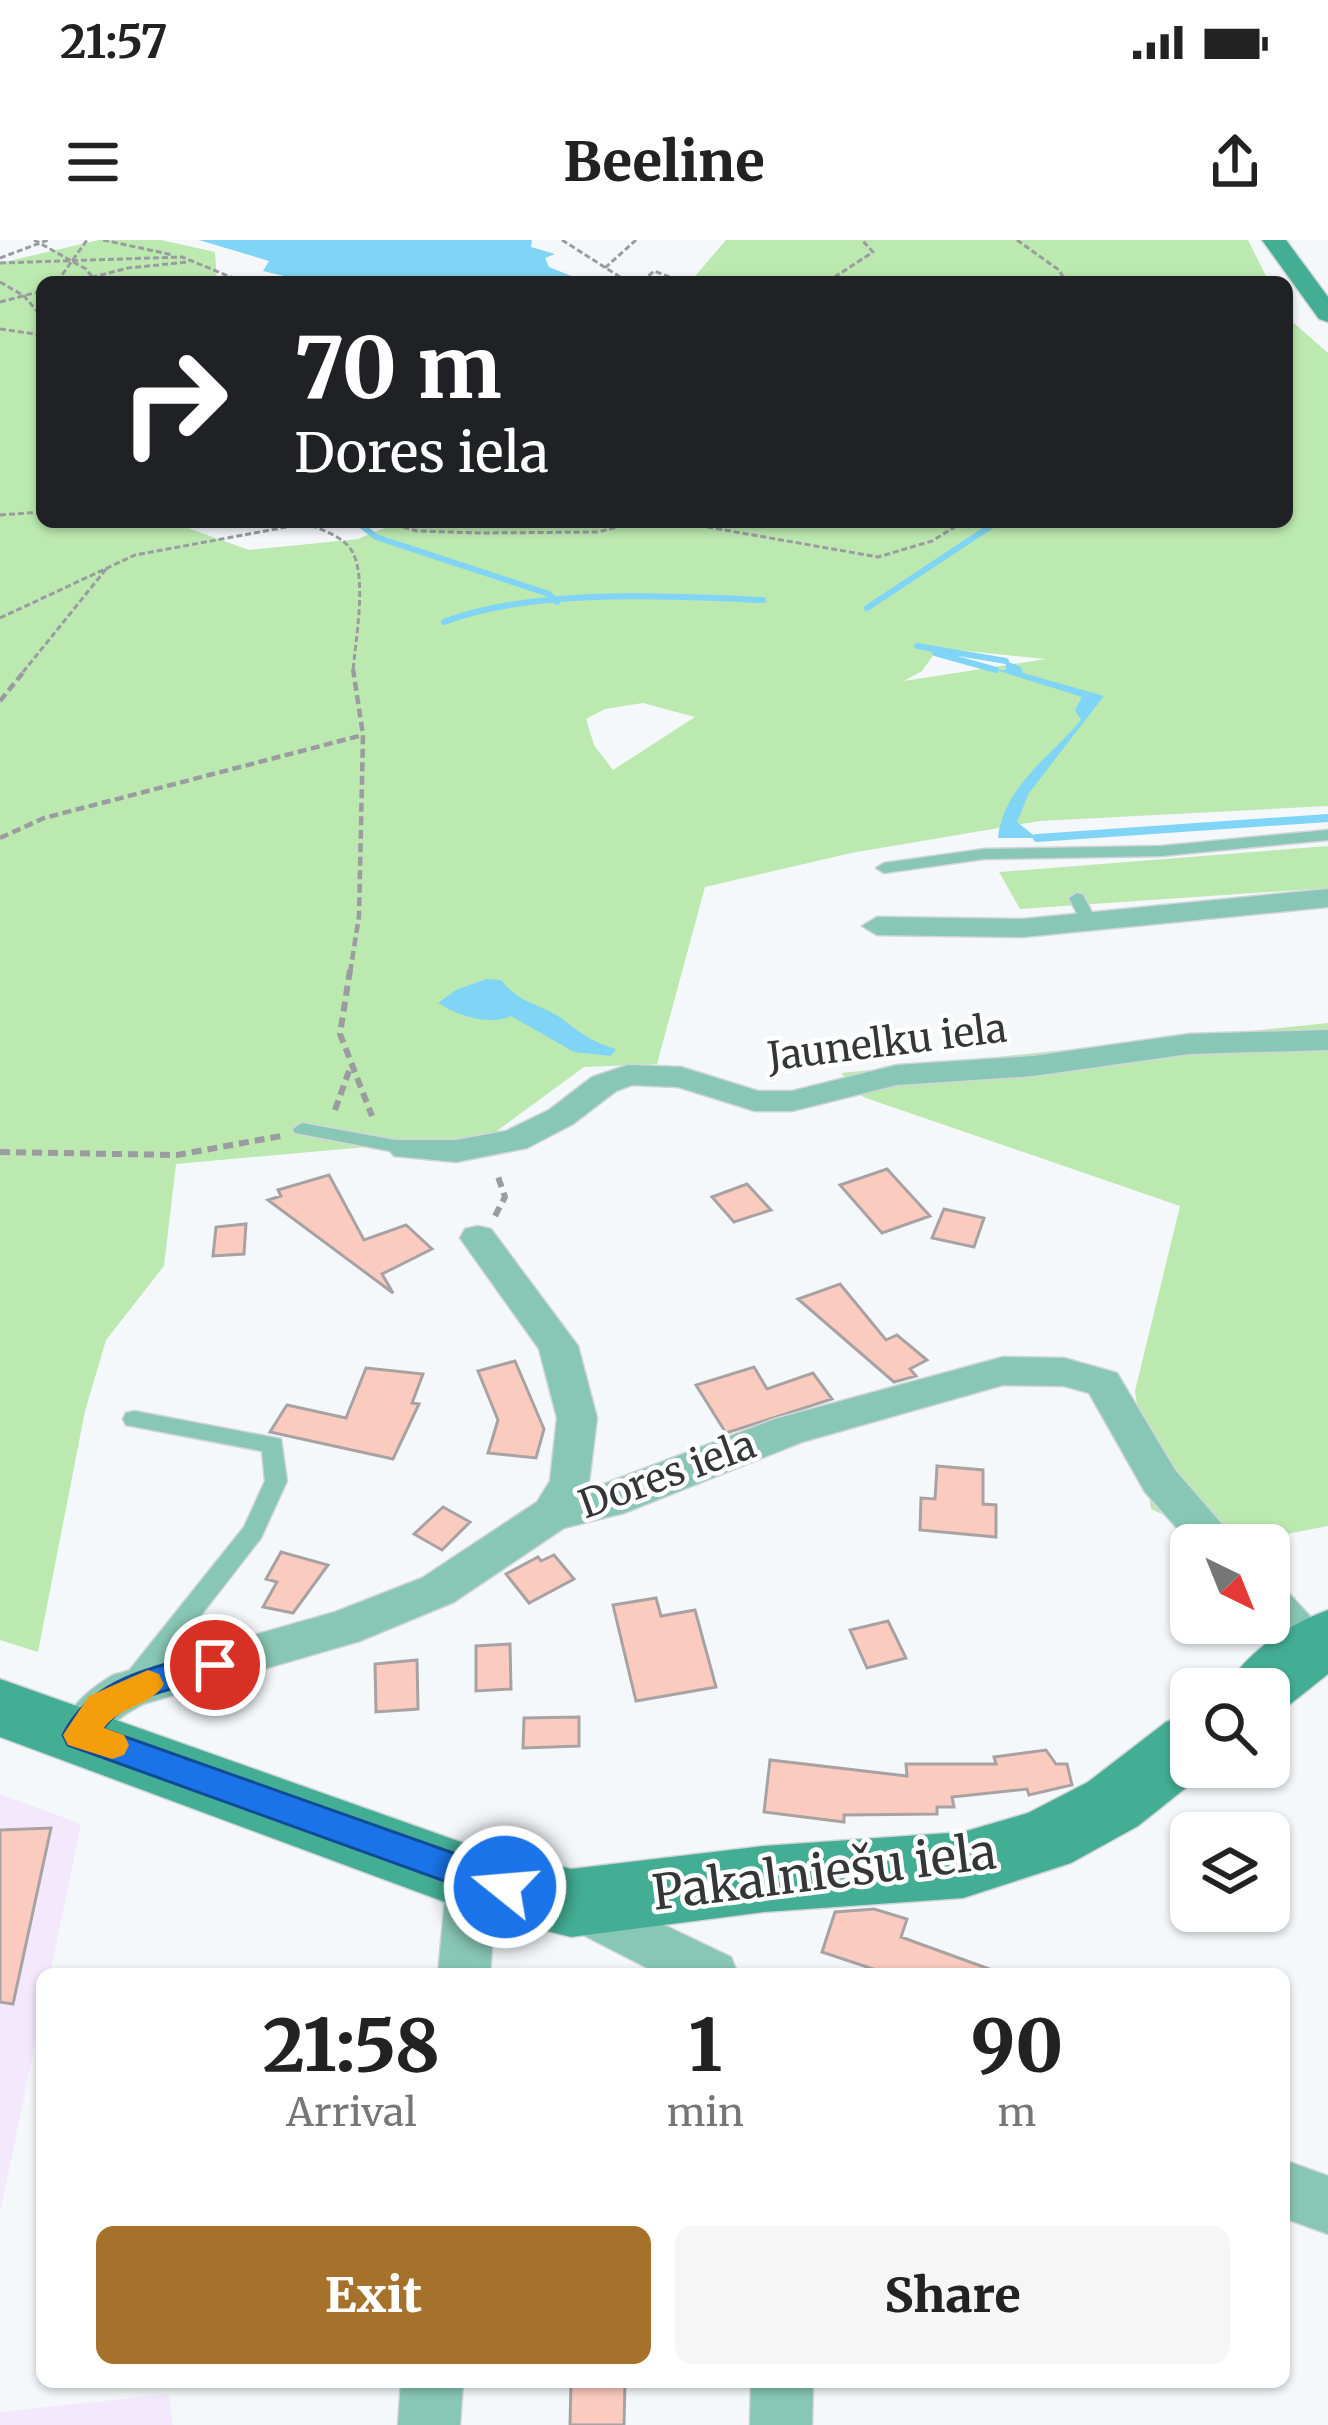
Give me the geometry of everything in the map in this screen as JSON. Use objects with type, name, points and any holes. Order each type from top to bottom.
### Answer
[{"type":"street","points":[[1274,240],[1326,308]]},
{"type":"street","points":[[877,926],[1023,928],[1083,910],[1328,898]]},
{"type":"street","name":"Jaunelku iela","points":[[406,1148],[456,1151],[488,1147],[538,1130],[604,1084],[628,1075],[681,1077],[755,1101],[792,1101],[897,1076],[1034,1066],[1189,1044],[1328,1040]]},
{"type":"street","points":[[478,1238],[558,1346],[568,1382],[577,1418],[571,1482],[552,1514]]},
{"type":"street","name":"Dores iela","points":[[105,1712],[419,1598],[516,1541],[552,1514],[608,1502],[790,1430],[958,1380],[1003,1372],[1064,1372],[1103,1383],[1160,1481],[1199,1524]]},
{"type":"street","points":[[1275,1668],[1303,1629]]},
{"type":"street","points":[[0,1708],[105,1712],[472,1879],[571,1904],[700,1968]]},
{"type":"street","name":"Pakalniešu iela","points":[[571,1904],[764,1879],[963,1865],[1045,1840],[1113,1804],[1170,1759]]},
{"type":"street","points":[[465,1968],[472,1879]]},
{"type":"street","points":[[1290,2190],[1328,2205]]},
{"type":"street","points":[[429,2425],[432,2388]]},
{"type":"street","points":[[782,2388],[782,2425]]},
{"type":"lane","points":[[884,868],[984,854],[1141,853],[1328,835]]},
{"type":"lane","points":[[302,1129],[406,1148]]},
{"type":"lane","points":[[105,1712],[253,1532],[276,1481],[273,1445],[134,1419]]},
{"type":"path","points":[[34,240],[90,276]]},
{"type":"path","points":[[0,261],[48,240]]},
{"type":"path","points":[[62,276],[87,240]]},
{"type":"path","points":[[103,240],[197,261],[231,276]]},
{"type":"path","points":[[562,240],[618,276]]},
{"type":"path","points":[[605,268],[637,240]]},
{"type":"path","points":[[835,276],[873,252],[862,240]]},
{"type":"path","points":[[1017,240],[1062,276]]},
{"type":"path","points":[[0,261],[72,264],[182,257]]},
{"type":"path","points":[[112,276],[197,261]]},
{"type":"path","points":[[0,282],[24,296],[36,310]]},
{"type":"path","points":[[0,302],[36,293]]},
{"type":"path","points":[[0,329],[36,333]]},
{"type":"path","points":[[0,514],[36,512]]},
{"type":"path","points":[[0,618],[110,566],[156,550],[285,528]]},
{"type":"path","points":[[316,528],[353,554],[359,613],[353,672],[363,735],[358,916],[340,1034],[376,1125],[406,1148]]},
{"type":"path","points":[[325,532],[327,528]]},
{"type":"path","points":[[407,528],[598,532],[614,528]]},
{"type":"path","points":[[713,528],[878,557],[932,541],[953,528]]},
{"type":"path","points":[[0,701],[110,566]]},
{"type":"path","points":[[0,838],[44,818],[363,735]]},
{"type":"path","points":[[0,1152],[134,1158],[241,1149],[302,1129],[335,1111],[350,1068]]},
{"type":"path","points":[[478,1238],[503,1207],[505,1197],[488,1147]]},
{"type":"shaded area","points":[[0,1794],[81,1824],[51,1968],[36,1968],[36,2040],[0,2213]]},
{"type":"shaded area","points":[[169,2394],[173,2425],[0,2425],[0,2412]]},
{"type":"green space","points":[[99,240],[161,240],[215,252],[217,276],[36,276],[36,528],[188,528],[249,550],[358,539],[385,528],[1293,528],[1293,322],[1328,353],[1328,806],[1040,821],[851,853],[705,887],[657,1064],[584,1067],[490,1136],[176,1164],[164,1266],[106,1340],[85,1411],[38,1652],[0,1640],[0,263]],"holes":[[[920,646],[1046,659],[904,681],[922,671],[935,653]],[[643,703],[695,717],[613,770],[594,745],[586,719],[605,709]]]},
{"type":"green space","points":[[726,240],[1248,240],[1266,276],[695,276]]},
{"type":"green space","points":[[1328,846],[1328,888],[1020,909],[999,872]]},
{"type":"green space","points":[[1328,1023],[1328,1526],[1290,1533],[1290,1524],[1184,1524],[1151,1509],[1135,1391],[1180,1206],[863,1097],[841,1073]]},
{"type":"water","points":[[199,240],[532,240],[531,247],[555,254],[545,258],[549,267],[571,276],[284,276],[263,271],[269,261]]},
{"type":"water","points":[[1006,661],[1021,667],[1023,673],[1104,696],[1029,793],[1017,822],[1037,838],[998,838],[1019,788],[1081,720],[1075,710],[1082,697],[996,670],[1006,670]]},
{"type":"water","points":[[486,979],[501,980],[524,1000],[616,1049],[611,1056],[574,1052],[511,1016],[474,1018],[438,1003]]},
{"type":"building","points":[[887,1169],[930,1216],[882,1233],[840,1185]]},
{"type":"building","points":[[329,1175],[364,1240],[406,1225],[432,1249],[382,1274],[393,1293],[268,1200],[281,1196],[278,1190]]},
{"type":"building","points":[[747,1184],[771,1210],[734,1222],[712,1197]]},
{"type":"building","points":[[944,1209],[984,1218],[974,1247],[932,1238]]},
{"type":"building","points":[[246,1224],[244,1254],[213,1256],[216,1227]]},
{"type":"building","points":[[840,1284],[886,1340],[897,1335],[927,1360],[910,1369],[916,1376],[894,1382],[798,1299]]},
{"type":"building","points":[[515,1361],[544,1429],[536,1458],[488,1453],[498,1420],[478,1371]]},
{"type":"building","points":[[754,1367],[767,1389],[813,1373],[832,1399],[726,1433],[696,1385]]},
{"type":"building","points":[[366,1368],[423,1374],[412,1403],[419,1404],[393,1459],[270,1432],[287,1405],[346,1418]]},
{"type":"building","points":[[937,1466],[983,1470],[983,1504],[996,1505],[996,1537],[920,1530],[921,1498],[935,1499]]},
{"type":"building","points":[[443,1507],[470,1522],[442,1550],[414,1534]]},
{"type":"building","points":[[281,1552],[328,1565],[293,1613],[263,1607],[277,1582],[266,1579]]},
{"type":"building","points":[[554,1555],[574,1579],[529,1603],[506,1574],[538,1557],[541,1561]]},
{"type":"building","points":[[656,1598],[661,1616],[695,1610],[716,1687],[636,1701],[613,1605]]},
{"type":"building","points":[[888,1621],[906,1658],[867,1668],[850,1630]]},
{"type":"building","points":[[510,1644],[511,1689],[476,1691],[476,1646]]},
{"type":"building","points":[[417,1660],[418,1709],[376,1712],[375,1664]]},
{"type":"building","points":[[579,1717],[579,1746],[523,1748],[524,1718]]},
{"type":"building","points":[[1046,1750],[1056,1764],[1067,1764],[1072,1785],[1029,1795],[1027,1789],[952,1797],[954,1807],[937,1807],[937,1814],[844,1815],[844,1822],[764,1812],[770,1760],[907,1776],[906,1764],[996,1764],[994,1757]]},
{"type":"building","points":[[51,1828],[13,2004],[0,2002],[0,1830]]},
{"type":"building","points":[[874,1909],[907,1919],[901,1937],[986,1968],[870,1968],[822,1952],[835,1912]]},
{"type":"building","points":[[571,2388],[625,2388],[624,2425],[570,2425]]},
{"type":"waterway","points":[[365,528],[376,537],[554,599]]},
{"type":"waterway","points":[[867,608],[988,528]]},
{"type":"waterway","points":[[554,599],[644,596],[763,600]]},
{"type":"waterway","points":[[444,622],[479,611],[554,599]]},
{"type":"waterway","points":[[917,646],[1006,661]]},
{"type":"waterway","points":[[935,653],[996,670]]},
{"type":"waterway","points":[[1037,838],[1328,818]]},
{"type":"slow traffic","points":[[112,1745],[80,1735],[100,1706],[148,1684]]},
{"type":"route","points":[[215,1665],[129,1689],[100,1706],[80,1735],[505,1887]]}]
